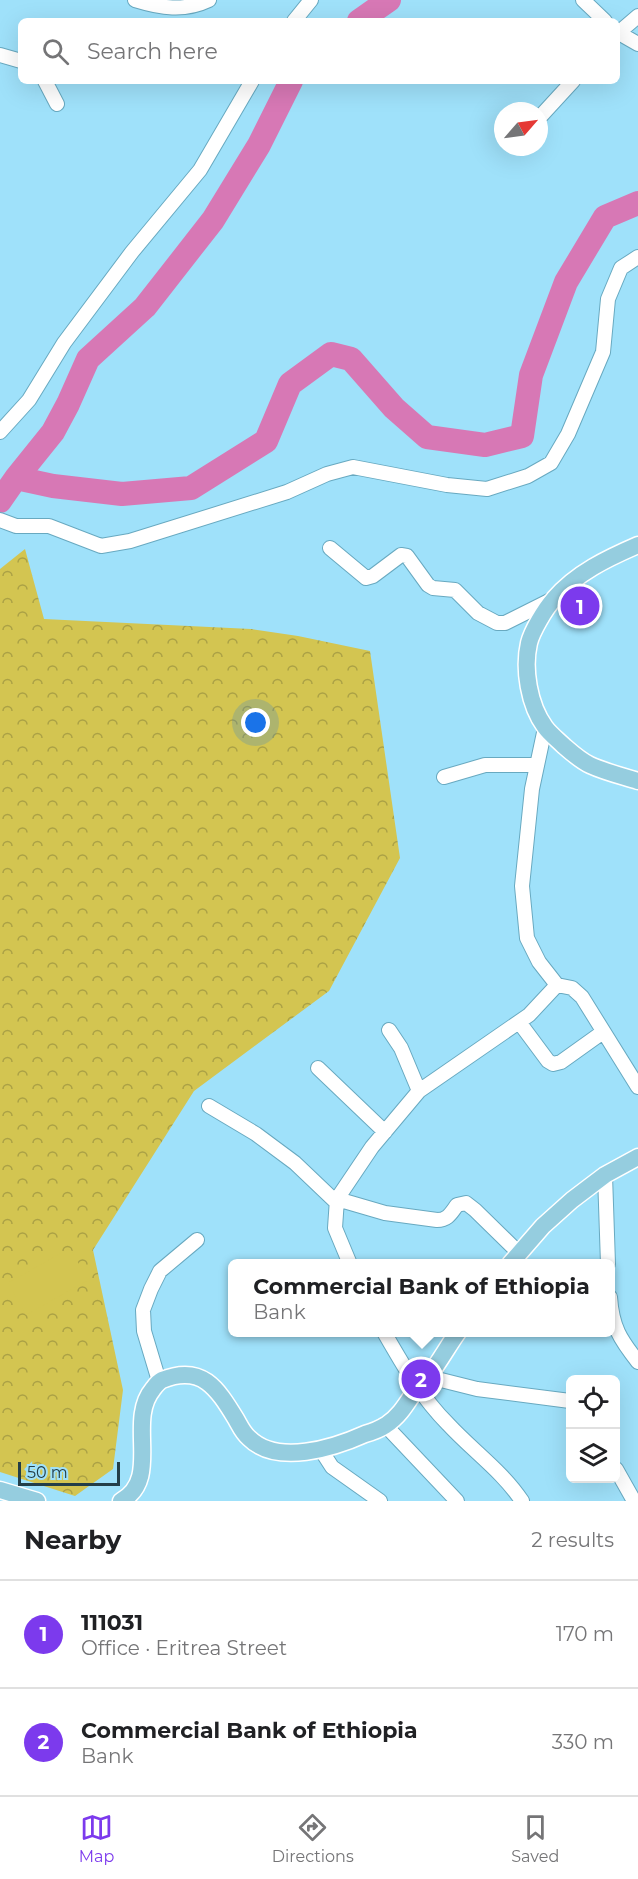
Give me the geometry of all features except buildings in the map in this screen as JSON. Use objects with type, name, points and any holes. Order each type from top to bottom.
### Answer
[{"type":"main road","points":[[638,545],[599,563],[576,578],[553,599],[529,642],[527,664],[536,712],[545,728],[589,765],[638,781]]},
{"type":"main road","points":[[515,1258],[543,1226],[572,1200],[605,1175],[638,1157]]},
{"type":"main road","points":[[121,1501],[128,1497],[138,1485],[142,1471],[141,1441],[144,1405],[149,1393],[159,1382],[186,1374],[198,1376],[210,1383],[249,1438],[258,1445],[275,1451],[296,1453],[321,1450],[386,1426],[398,1415],[454,1337]]},
{"type":"main road","points":[[0,1490],[37,1501]]},
{"type":"street","points":[[135,0],[159,7],[183,8],[209,0]]},
{"type":"street","points":[[296,18],[311,0]]},
{"type":"street","points":[[583,0],[602,18]]},
{"type":"street","points":[[620,31],[638,16]]},
{"type":"street","points":[[620,35],[638,44]]},
{"type":"street","points":[[0,55],[18,60]]},
{"type":"street","points":[[47,84],[57,104]]},
{"type":"street","points":[[0,432],[29,400],[64,343],[132,252],[200,170],[250,84]]},
{"type":"street","points":[[548,108],[570,84]]},
{"type":"street","points":[[1,520],[16,526],[49,526],[101,546],[130,542],[287,492],[327,474],[353,467],[447,485],[487,489],[528,476],[551,463],[568,434],[603,352],[608,299],[621,268],[638,258]]},
{"type":"street","points":[[330,548],[366,578],[373,576],[401,555],[407,556],[428,585],[433,588],[455,590],[478,613],[497,623],[505,622],[553,599]]},
{"type":"street","points":[[545,728],[532,789],[522,886],[527,938],[539,962],[557,985],[572,988],[582,997],[638,1087]]},
{"type":"street","points":[[444,777],[485,765],[537,765]]},
{"type":"street","points":[[348,1259],[335,1228],[337,1201],[372,1147],[419,1091],[529,1016],[557,985]]},
{"type":"street","points":[[519,1022],[553,1065],[561,1062],[603,1032]]},
{"type":"street","points":[[389,1030],[400,1048],[419,1091]]},
{"type":"street","points":[[318,1068],[385,1132]]},
{"type":"street","points":[[209,1106],[256,1134],[295,1162],[337,1201],[385,1213],[437,1220],[447,1218],[457,1205],[466,1203],[476,1210],[515,1258]]},
{"type":"street","points":[[605,1175],[608,1259]]},
{"type":"street","points":[[159,1382],[144,1331],[143,1310],[160,1271],[197,1239]]},
{"type":"street","points":[[615,1325],[620,1339],[638,1362]]},
{"type":"street","points":[[388,1337],[423,1382],[448,1425],[511,1484],[522,1501]]},
{"type":"street","points":[[423,1382],[566,1400]]},
{"type":"street","points":[[386,1426],[457,1501]]},
{"type":"street","points":[[321,1450],[332,1467],[380,1501]]},
{"type":"street","points":[[620,1477],[634,1501]]},
{"type":"green space","points":[[25,549],[44,619],[251,629],[370,651],[400,858],[329,991],[194,1091],[93,1250],[123,1390],[113,1469],[75,1496],[0,1472],[0,569]]},
{"type":"green space","points":[[70,1248],[88,1280],[26,1315],[8,1283]]},
{"type":"waterway","points":[[363,18],[389,0]]},
{"type":"waterway","points":[[0,501],[53,432],[88,359],[145,307],[213,220],[259,145],[290,84]]},
{"type":"waterway","points":[[16,478],[53,486],[122,494],[191,488],[266,441],[290,384],[331,354],[351,359],[394,408],[427,437],[485,445],[522,436],[531,375],[566,282],[605,217],[638,203]]},
{"type":"place","name":"111031","points":[[580,606]]},
{"type":"place","name":"Commercial Bank of Ethiopia","points":[[421,1379]]}]
